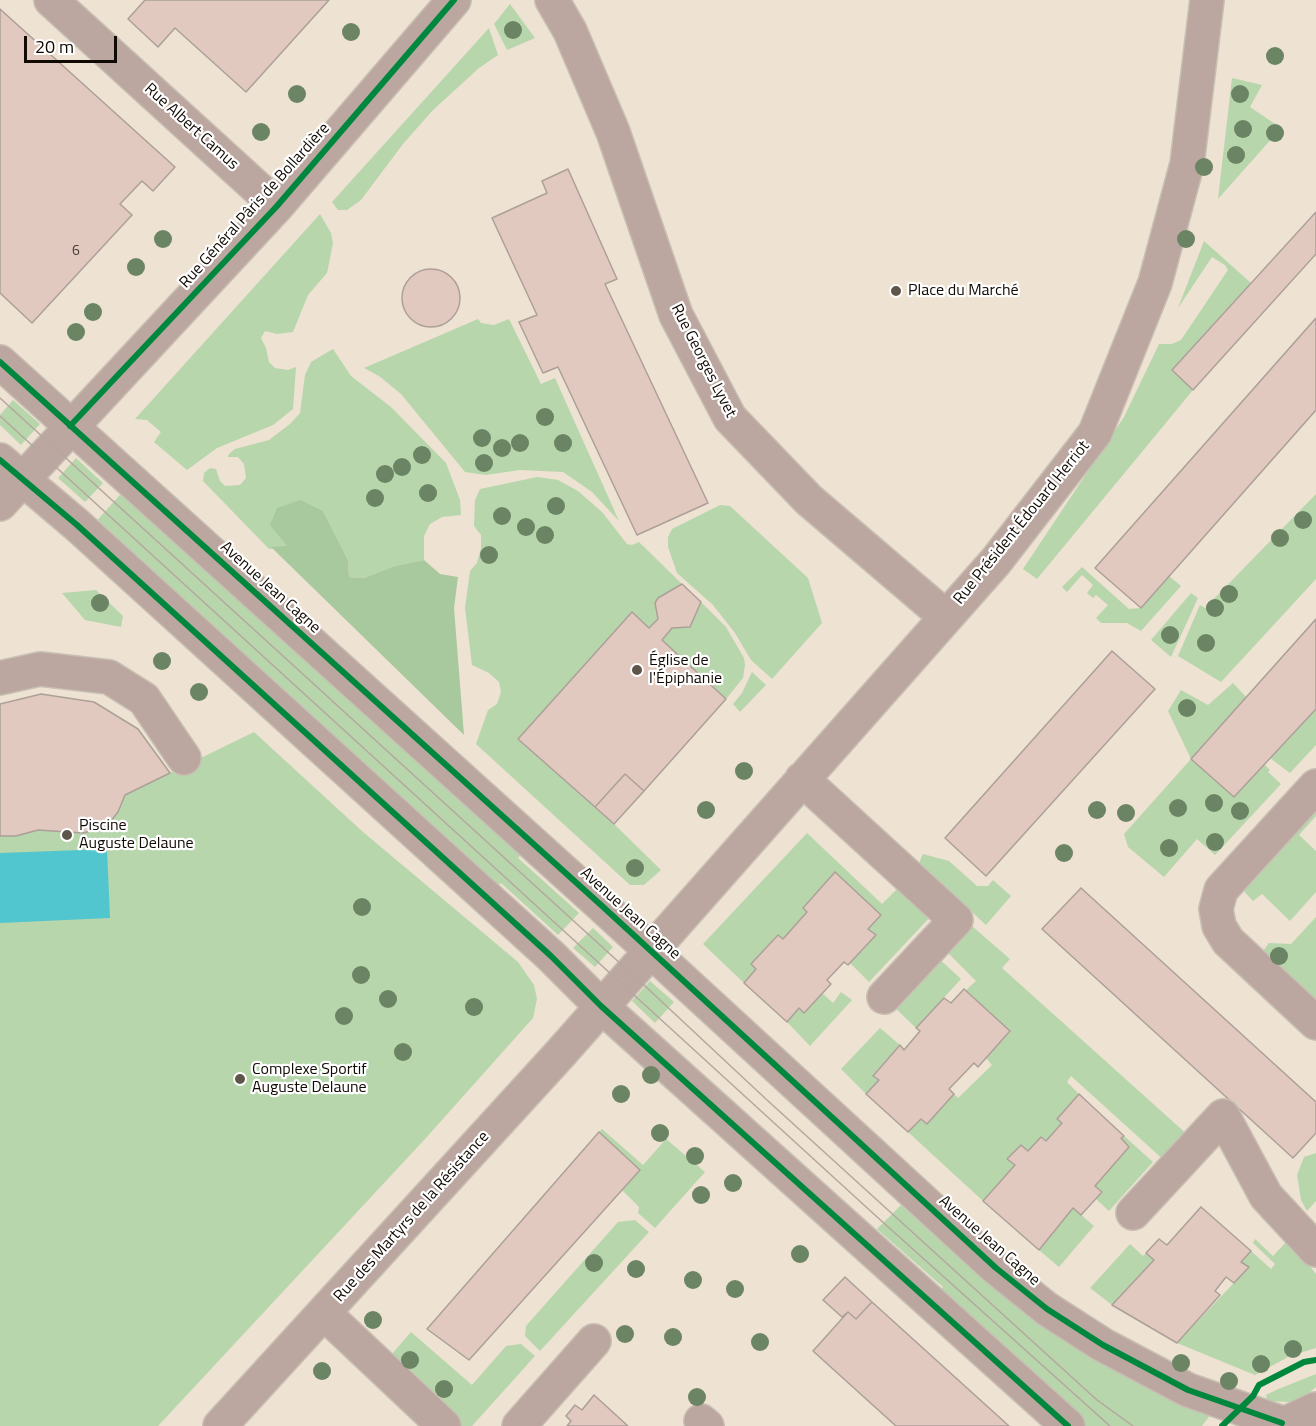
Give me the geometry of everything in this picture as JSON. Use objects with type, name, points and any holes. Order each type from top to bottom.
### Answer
[{"type":"street","name":"Rue Albert Camus","points":[[51,0],[277,206]]},
{"type":"street","name":"Rue Général Pâris de Bollardière","points":[[0,504],[11,470],[70,426],[277,206],[454,0]]},
{"type":"street","name":"Rue Georges Lyvet","points":[[552,0],[570,31],[613,132],[676,315],[730,418],[808,500],[946,616]]},
{"type":"street","name":"Rue Président Édouard Herriot","points":[[650,950],[996,561],[1095,433],[1155,283],[1187,164],[1207,0]]},
{"type":"street","name":"Avenue Jean Cagne","points":[[0,362],[650,950],[996,1268],[1047,1310],[1103,1345],[1188,1390],[1301,1414]]},
{"type":"street","points":[[11,470],[77,525],[550,956],[601,1006],[1068,1426]]},
{"type":"street","points":[[0,678],[40,669],[109,677],[144,699],[184,758]]},
{"type":"street","points":[[802,779],[956,920],[884,997]]},
{"type":"street","points":[[1316,786],[1221,890],[1216,909],[1219,926],[1228,941],[1316,1023]]},
{"type":"street","name":"Rue des Martyrs de la Résistance","points":[[220,1426],[650,950]]},
{"type":"street","points":[[1133,1213],[1223,1116],[1266,1197],[1316,1250]]},
{"type":"street","points":[[324,1313],[444,1426]]},
{"type":"street","points":[[519,1426],[594,1341]]},
{"type":"green space","points":[[510,4],[535,38],[507,50],[494,24]]},
{"type":"green space","points":[[489,28],[498,55],[479,68],[432,111],[403,144],[361,200],[347,210],[338,210],[332,202]]},
{"type":"green space","points":[[1232,78],[1262,85],[1250,107],[1281,128],[1218,199]]},
{"type":"green space","points":[[320,214],[331,233],[333,243],[327,273],[308,295],[293,332],[277,334],[265,331],[261,338],[269,362],[275,368],[288,370],[296,367],[293,409],[273,425],[217,448],[187,470],[154,442],[161,432],[147,420],[135,419]]},
{"type":"green space","points":[[1204,241],[1251,283],[1172,370],[1193,390],[1037,579],[1023,569],[1124,417],[1159,344],[1172,344],[1181,340],[1228,270],[1225,265],[1212,257],[1178,308]]},
{"type":"green space","points":[[478,319],[481,323],[494,325],[509,319],[541,384],[555,378],[619,521],[592,492],[563,472],[520,470],[486,475],[465,472],[401,394],[379,376],[364,368]]},
{"type":"green space","points":[[333,349],[351,376],[391,407],[446,463],[460,500],[461,515],[442,517],[430,524],[424,536],[424,560],[395,566],[364,578],[349,577],[348,560],[323,511],[288,547],[269,549],[203,481],[204,473],[210,468],[216,469],[220,481],[225,486],[240,485],[246,478],[244,464],[238,457],[228,457],[229,454],[235,449],[269,440],[290,424],[300,413],[305,375],[311,362]]},
{"type":"green space","points":[[13,400],[40,424],[21,445],[0,425],[0,415]]},
{"type":"green space","points":[[76,458],[103,483],[85,502],[58,478]]},
{"type":"green space","points":[[537,477],[558,480],[578,491],[602,512],[627,544],[632,545],[639,542],[682,584],[658,598],[655,604],[658,619],[649,628],[632,613],[518,739],[614,824],[661,870],[644,885],[630,885],[476,744],[488,710],[497,704],[501,692],[499,682],[489,673],[472,665],[465,608],[470,571],[477,563],[481,548],[481,535],[474,526],[475,500],[480,489]]},
{"type":"green space","points":[[127,487],[524,851],[518,858],[579,913],[558,935],[501,883],[493,891],[92,526]]},
{"type":"green space","points":[[1316,494],[1316,579],[1221,682],[1178,656],[1200,605],[1205,608]]},
{"type":"green space","points":[[300,500],[323,511],[348,560],[349,577],[364,578],[395,566],[424,560],[440,574],[458,577],[454,608],[464,735],[271,547],[287,546],[270,525],[277,508]]},
{"type":"green space","points":[[720,505],[730,506],[808,578],[822,623],[772,679],[751,660],[735,633],[713,605],[677,573],[668,547],[668,537],[672,529]]},
{"type":"green space","points":[[1082,567],[1129,609],[1141,608],[1169,576],[1181,586],[1141,631],[1127,623],[1101,623],[1096,618],[1108,605],[1096,595],[1093,598],[1087,593],[1093,585],[1082,575],[1067,592],[1062,587]]},
{"type":"green space","points":[[96,590],[123,616],[121,627],[85,620],[62,593]]},
{"type":"green space","points":[[1191,593],[1198,598],[1171,657],[1151,640]]},
{"type":"green space","points":[[701,602],[726,627],[744,658],[743,678],[726,699],[662,640],[672,628],[690,627]]},
{"type":"green space","points":[[752,672],[766,685],[740,712],[733,704],[742,693]]},
{"type":"green space","points":[[1233,683],[1246,697],[1191,759],[1168,711],[1181,690],[1208,705]]},
{"type":"green space","name":"Complexe Sportif Auguste Delaune","points":[[41,694],[94,702],[138,729],[170,773],[254,732],[363,832],[518,962],[534,985],[537,999],[533,1018],[425,1139],[158,1426],[0,1426],[0,704]]},
{"type":"green space","points":[[1316,709],[1316,745],[1290,773],[1270,758]]},
{"type":"green space","points":[[1191,759],[1234,797],[1264,764],[1270,770],[1268,772],[1281,784],[1215,855],[1197,839],[1164,877],[1128,847],[1124,834]]},
{"type":"green space","points":[[1316,799],[1316,816],[1299,835],[1316,851],[1316,892],[1290,921],[1262,894],[1253,901],[1239,886]]},
{"type":"green space","points":[[807,833],[882,904],[900,886],[933,914],[869,982],[850,963],[875,935],[868,929],[881,915],[835,872],[803,907],[807,912],[783,939],[777,935],[751,964],[756,969],[744,983],[703,944]]},
{"type":"green space","points":[[923,854],[949,861],[977,886],[988,886],[993,880],[1011,896],[986,925],[919,863]]},
{"type":"green space","points":[[1316,917],[1316,1013],[1263,951],[1269,943],[1291,944]]},
{"type":"green space","points":[[965,920],[1010,959],[1002,968],[1190,1137],[1166,1162],[1071,1076],[1067,1082],[1079,1094],[1062,1123],[1046,1141],[1041,1137],[1028,1151],[1021,1145],[1015,1165],[983,1201],[908,1132],[921,1119],[927,1124],[954,1094],[958,1098],[992,1065],[986,1058],[1010,1032],[965,991],[976,981],[946,951]]},
{"type":"green space","points":[[593,928],[613,947],[595,967],[573,948]]},
{"type":"green space","points":[[935,955],[961,979],[916,1028],[890,1003]]},
{"type":"green space","points":[[650,981],[674,1002],[655,1023],[632,1001]]},
{"type":"green space","points":[[841,992],[852,1000],[810,1046],[787,1022],[799,1008],[804,1013],[822,993],[833,1003]]},
{"type":"green space","points":[[880,1028],[900,1045],[873,1075],[879,1080],[866,1094],[841,1069]]},
{"type":"green space","points":[[602,1129],[643,1165],[666,1139],[705,1172],[655,1228],[638,1213],[639,1207],[622,1190],[640,1170],[599,1132]]},
{"type":"green space","points":[[1124,1136],[1153,1162],[1109,1211],[1096,1199],[1102,1192],[1095,1186],[1129,1147],[1121,1138]]},
{"type":"green space","points":[[1316,1153],[1316,1201],[1307,1211],[1301,1200],[1297,1175],[1304,1157]]},
{"type":"green space","points":[[901,1205],[967,1265],[972,1259],[1211,1414],[1202,1426],[1081,1426],[937,1294],[943,1287],[877,1229]]},
{"type":"green space","points":[[1073,1208],[1094,1226],[1059,1267],[1039,1250]]},
{"type":"green space","points":[[635,1220],[649,1232],[540,1351],[525,1336],[526,1326],[618,1222]]},
{"type":"green space","points":[[1255,1239],[1273,1256],[1289,1239],[1316,1274],[1316,1348],[1290,1356],[1255,1375],[1177,1343],[1248,1268],[1241,1262],[1251,1251],[1271,1269],[1275,1264],[1253,1243]]},
{"type":"green space","points":[[1130,1244],[1143,1256],[1146,1253],[1154,1260],[1112,1305],[1090,1288]]},
{"type":"green space","points":[[411,1332],[472,1385],[506,1346],[521,1344],[535,1356],[472,1426],[458,1426],[385,1362]]},
{"type":"green space","points":[[1316,1374],[1316,1387],[1308,1394],[1290,1402],[1267,1401],[1266,1395]]},
{"type":"water","points":[[107,849],[110,918],[0,923],[0,853]]},
{"type":"building","points":[[145,0],[329,0],[246,92],[175,28],[158,47],[128,19]]},
{"type":"building","points":[[0,9],[175,167],[153,191],[142,181],[120,204],[132,215],[32,323],[0,293]]},
{"type":"building","points":[[568,169],[617,279],[605,284],[708,503],[637,535],[558,367],[543,373],[519,322],[537,315],[492,218],[547,193],[542,181]]},
{"type":"building","points":[[1316,212],[1316,254],[1193,390],[1172,370]]},
{"type":"building","points":[[431,269],[447,274],[455,282],[460,298],[455,314],[447,322],[431,327],[415,322],[407,314],[402,298],[407,282],[415,274]]},
{"type":"building","points":[[1316,318],[1316,410],[1141,608],[1095,568]]},
{"type":"building","name":"Église de l'Épiphanie","points":[[682,584],[701,602],[690,627],[672,628],[662,640],[726,699],[644,791],[625,774],[595,807],[518,739],[632,612],[649,628],[658,619],[655,603],[658,598]]},
{"type":"building","points":[[1316,619],[1316,709],[1234,797],[1191,759]]},
{"type":"building","points":[[1112,651],[1155,689],[986,876],[945,838]]},
{"type":"building","points":[[41,694],[94,702],[138,729],[170,773],[125,795],[118,812],[106,827],[83,833],[38,830],[16,836],[0,836],[0,704]]},
{"type":"building","points":[[625,774],[644,791],[614,824],[595,807]]},
{"type":"building","points":[[835,872],[881,915],[868,929],[876,935],[848,965],[844,962],[827,980],[831,984],[804,1013],[799,1008],[787,1022],[744,983],[756,969],[751,964],[778,935],[783,939],[807,912],[803,908]]},
{"type":"building","points":[[1081,888],[1316,1102],[1316,1133],[1293,1158],[1042,929]]},
{"type":"building","points":[[964,989],[1010,1031],[978,1067],[974,1063],[949,1089],[954,1094],[927,1124],[921,1119],[908,1132],[866,1094],[879,1080],[873,1076],[900,1045],[904,1050],[920,1031],[916,1028],[944,998],[951,1003]]},
{"type":"building","points":[[1079,1094],[1124,1136],[1121,1138],[1129,1147],[1095,1186],[1102,1192],[1081,1215],[1073,1208],[1039,1250],[983,1201],[1015,1165],[1007,1159],[1021,1145],[1028,1151],[1041,1137],[1046,1141],[1062,1123],[1057,1119]]},
{"type":"building","points":[[599,1132],[640,1170],[469,1360],[427,1329]]},
{"type":"building","points":[[1201,1207],[1251,1251],[1241,1262],[1249,1267],[1234,1283],[1226,1277],[1215,1291],[1220,1295],[1177,1343],[1112,1305],[1154,1260],[1146,1253],[1159,1239],[1167,1245]]},
{"type":"building","points":[[845,1277],[872,1302],[856,1319],[848,1312],[842,1317],[823,1300]]},
{"type":"building","points":[[872,1302],[1009,1426],[896,1426],[813,1351],[848,1312],[856,1319]]},
{"type":"building","points":[[594,1395],[628,1426],[567,1426],[571,1421],[566,1416],[575,1405],[582,1410]]},
{"type":"tram line","points":[[0,398],[1097,1400],[1133,1426]]},
{"type":"tram line","points":[[0,416],[876,1216],[1110,1426]]},
{"type":"cycle path","points":[[70,426],[277,206],[454,0]]},
{"type":"cycle path","points":[[0,362],[601,905],[996,1268],[1047,1309],[1103,1345],[1188,1390],[1282,1423]]},
{"type":"cycle path","points":[[0,460],[77,525],[551,956],[601,1006],[1068,1426]]},
{"type":"cycle path","points":[[1222,1426],[1253,1396],[1259,1385],[1304,1362],[1316,1360]]},
{"type":"place","name":"Place du Marché","points":[[896,291]]},
{"type":"place","name":"Église de l'Épiphanie","points":[[637,670]]},
{"type":"place","name":"Piscine Auguste Delaune","points":[[67,835]]},
{"type":"place","name":"Complexe Sportif Auguste Delaune","points":[[240,1079]]}]
